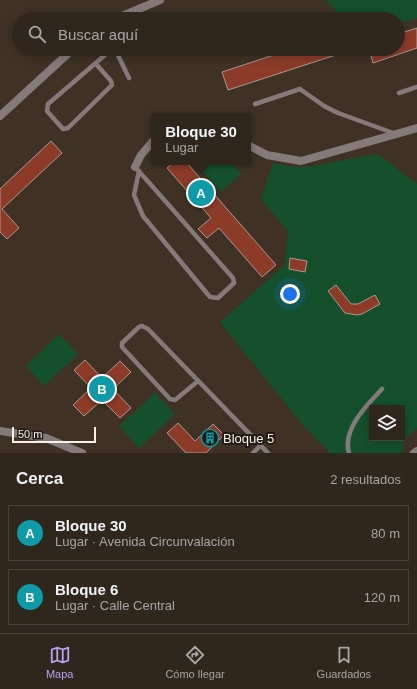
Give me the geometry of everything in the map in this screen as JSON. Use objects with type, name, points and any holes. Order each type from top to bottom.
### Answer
[{"type":"street","points":[[132,12],[160,0]]},
{"type":"street","points":[[0,116],[65,56]]},
{"type":"street","points":[[251,147],[267,155],[301,161],[417,128]]},
{"type":"street","points":[[137,169],[141,155],[151,143]]},
{"type":"street","points":[[0,431],[46,438],[82,453]]},
{"type":"lane","points":[[96,64],[111,81],[112,85],[68,128],[63,129],[47,111],[47,107],[105,56]]},
{"type":"lane","points":[[118,56],[129,78]]},
{"type":"lane","points":[[399,93],[417,87]]},
{"type":"lane","points":[[255,104],[300,89],[324,106],[338,113],[398,134]]},
{"type":"lane","points":[[137,169],[233,278],[234,284],[218,298],[210,297],[142,216],[134,195],[137,169]]},
{"type":"lane","points":[[198,381],[175,400],[170,399],[122,347],[122,343],[139,327],[146,327],[268,453]]},
{"type":"lane","points":[[349,453],[348,437],[357,418],[382,389]]},
{"type":"lane","points":[[253,453],[261,445]]},
{"type":"green space","points":[[326,0],[417,0],[417,18],[405,22],[405,12],[337,12]]},
{"type":"green space","points":[[378,154],[417,184],[417,428],[405,439],[405,405],[369,405],[369,441],[404,441],[403,453],[330,453],[303,425],[220,322],[285,265],[288,231],[261,199],[273,163],[294,167],[306,167]]},
{"type":"green space","points":[[197,165],[233,165],[241,174],[221,192]]},
{"type":"green space","points":[[59,334],[78,354],[44,386],[26,366]]},
{"type":"green space","points":[[155,393],[175,414],[139,448],[119,426]]},
{"type":"building","points":[[417,28],[417,48],[405,52],[405,32]]},
{"type":"building","points":[[271,56],[333,56],[228,90],[222,72]]},
{"type":"building","points":[[371,56],[394,56],[373,63]]},
{"type":"building","points":[[51,141],[62,153],[2,209],[19,228],[7,239],[0,232],[0,189]]},
{"type":"building","points":[[170,165],[189,165],[276,265],[262,277],[219,228],[207,238],[198,229],[211,218],[167,168]]},
{"type":"building","points":[[290,258],[307,261],[305,272],[289,269]]},
{"type":"building","points":[[336,285],[351,304],[358,304],[375,295],[380,304],[362,314],[357,315],[345,313],[328,291]]},
{"type":"building","points":[[85,360],[102,378],[120,361],[131,372],[113,389],[131,408],[120,418],[102,400],[84,416],[73,405],[91,388],[74,370]]},
{"type":"building","name":"Bloque 5","points":[[178,423],[195,441],[213,424],[224,435],[206,453],[186,453],[167,433]]},
{"type":"place","name":"Bloque 30","points":[[201,193]]},
{"type":"place","name":"Bloque 6","points":[[102,389]]},
{"type":"place","name":"Bloque 5","points":[[210,438]]}]
